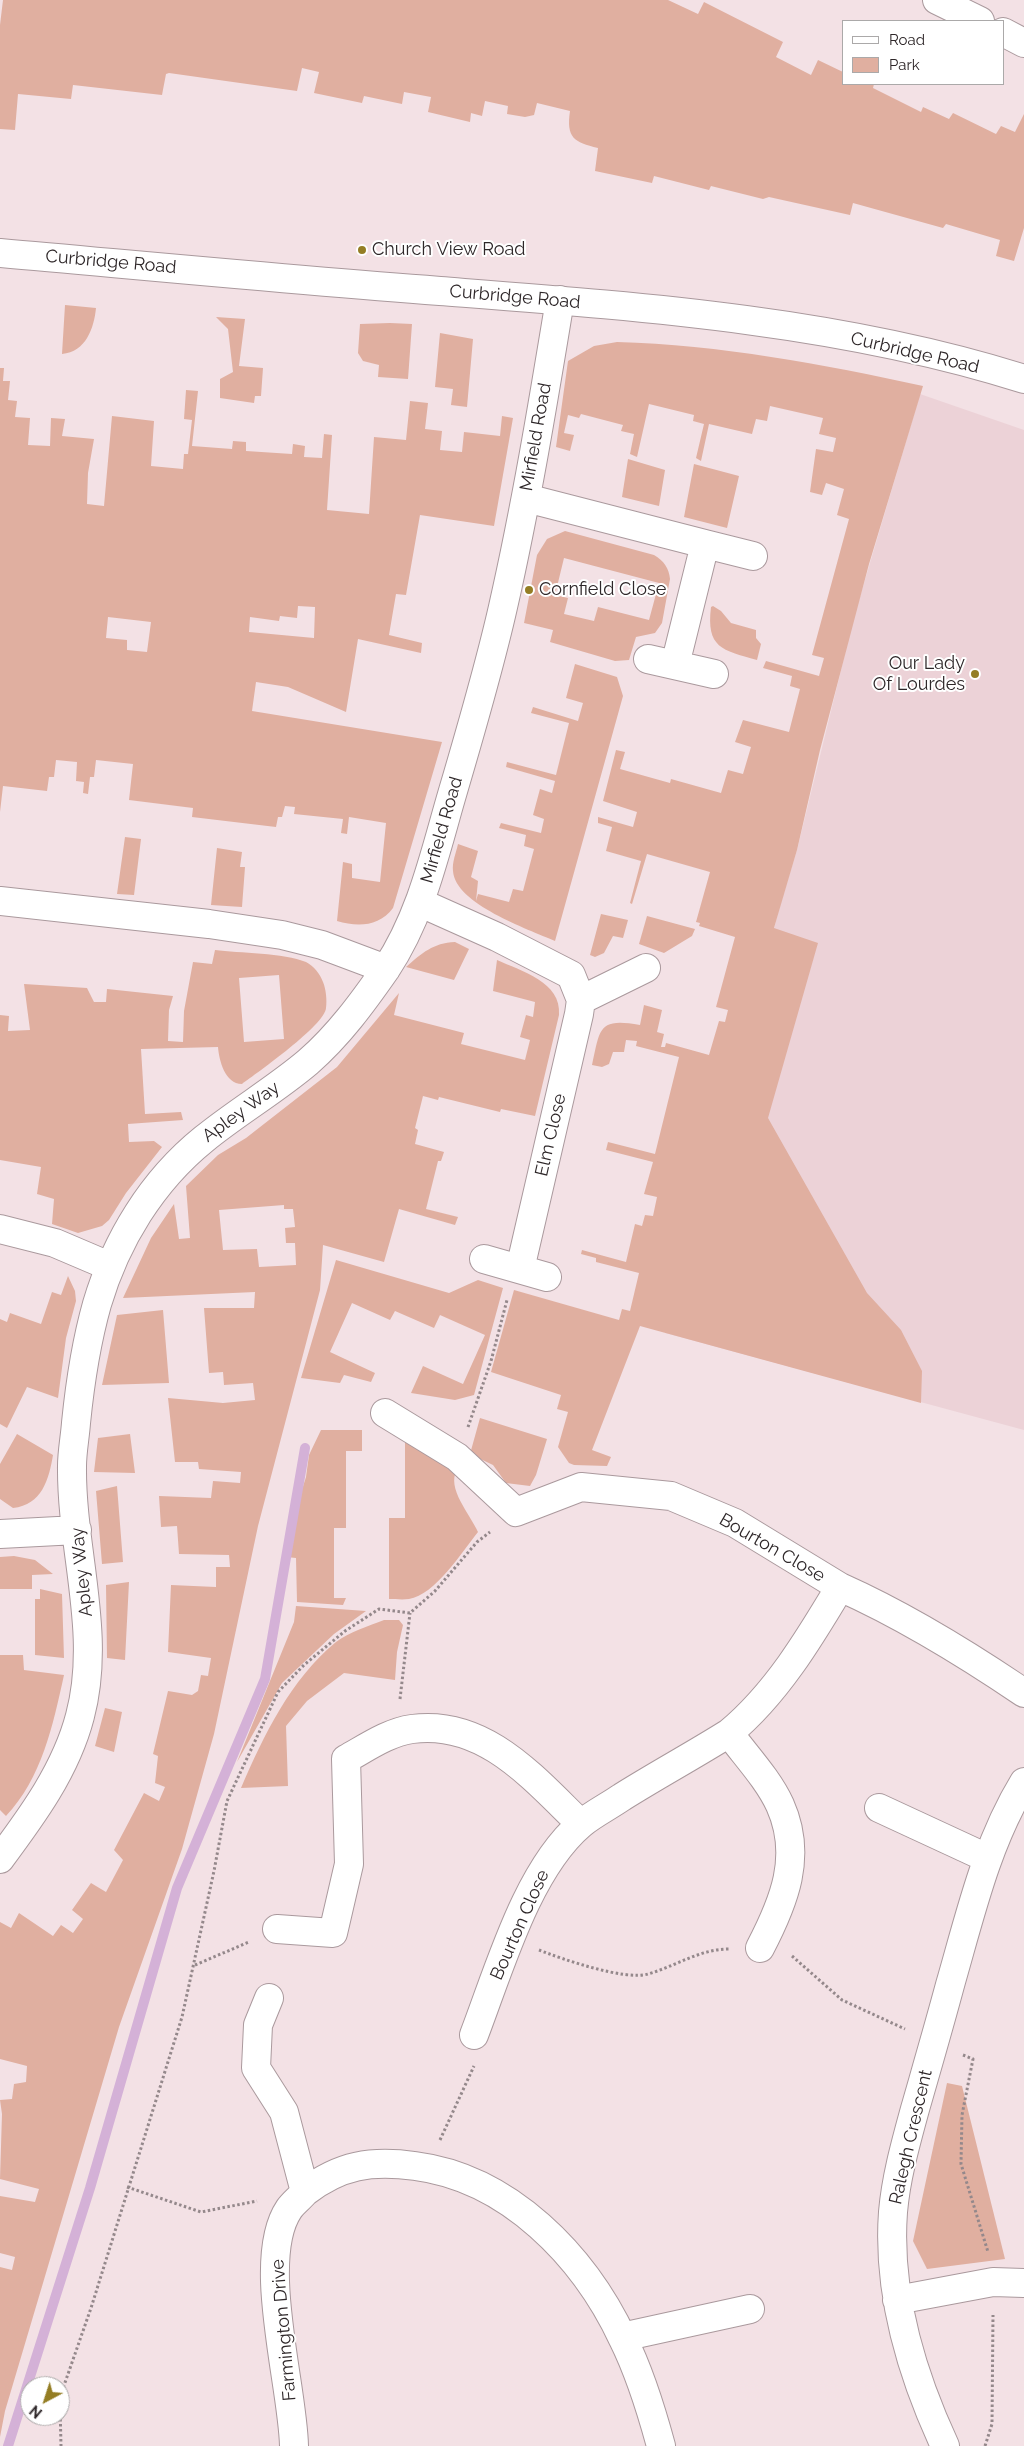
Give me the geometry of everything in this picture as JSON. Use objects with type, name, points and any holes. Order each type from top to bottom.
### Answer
[{"type":"street","points":[[937,0],[978,20]]},
{"type":"street","points":[[1004,33],[1024,43]]},
{"type":"street","name":"Curbridge Road","points":[[0,253],[286,279],[560,300],[752,321],[899,346],[1022,373]]},
{"type":"street","name":"Mirfield Road","points":[[386,969],[403,943],[421,903],[488,666],[503,607],[526,498],[560,300]]},
{"type":"street","points":[[526,498],[753,556]]},
{"type":"street","points":[[675,665],[705,544]]},
{"type":"street","points":[[648,659],[714,674]]},
{"type":"street","points":[[0,902],[208,924],[282,935],[322,945],[386,969]]},
{"type":"street","points":[[421,903],[497,937],[572,974],[581,1000],[646,968]]},
{"type":"street","name":"Apley Way","points":[[0,1859],[30,1818],[62,1765],[80,1714],[89,1660],[88,1627],[72,1465],[79,1391],[92,1323],[109,1266],[133,1220],[171,1171],[201,1141],[311,1060],[350,1020],[386,969]]},
{"type":"street","name":"Elm Close","points":[[520,1269],[581,1000]]},
{"type":"street","points":[[0,1229],[55,1243],[109,1266]]},
{"type":"street","points":[[484,1259],[547,1277]]},
{"type":"street","points":[[385,1413],[457,1456],[516,1512]]},
{"type":"street","name":"Bourton Close","points":[[516,1512],[581,1487],[671,1496],[734,1523],[840,1587],[884,1606],[932,1634],[1024,1694]]},
{"type":"street","points":[[0,1534],[77,1530]]},
{"type":"street","name":"Bourton Close","points":[[474,2035],[511,1940],[543,1871],[562,1844],[581,1824],[729,1733],[762,1701],[788,1667],[840,1587]]},
{"type":"street","points":[[277,1929],[333,1933],[349,1864],[346,1758],[397,1733],[412,1729],[441,1728],[466,1733],[491,1746],[516,1764],[581,1824]]},
{"type":"street","points":[[729,1733],[780,1805],[789,1834],[791,1860],[788,1881],[763,1941]]},
{"type":"street","name":"Ralegh Crescent","points":[[945,2446],[926,2406],[914,2373],[897,2300],[893,2267],[894,2211],[900,2170],[987,1858],[1024,1782]]},
{"type":"street","points":[[879,1808],[987,1858]]},
{"type":"street","points":[[269,1998],[258,2025],[256,2068],[284,2112],[305,2192]]},
{"type":"street","name":"Farmington Drive","points":[[294,2446],[294,2428],[277,2301],[275,2255],[280,2228],[289,2209],[320,2180],[348,2167],[373,2163],[398,2163],[427,2167],[488,2189],[518,2207],[577,2265],[622,2337],[649,2403],[661,2446]]},
{"type":"street","points":[[897,2300],[993,2282],[1024,2283]]},
{"type":"street","points":[[622,2337],[750,2309]]},
{"type":"path","points":[[457,1456],[491,1361],[512,1283],[520,1269]]},
{"type":"path","points":[[397,1733],[410,1613],[435,1591],[477,1542],[516,1512]]},
{"type":"path","points":[[67,2376],[182,2017],[227,1801],[278,1692],[304,1665],[345,1631],[379,1609],[410,1613]]},
{"type":"path","points":[[194,1965],[277,1929]]},
{"type":"path","points":[[511,1940],[567,1961],[622,1974],[646,1975],[712,1949],[763,1941],[842,2000],[973,2059],[962,2114],[961,2164],[985,2237],[993,2282],[992,2424],[985,2446]]},
{"type":"path","points":[[427,2167],[482,2048],[474,2035]]},
{"type":"path","points":[[127,2187],[202,2212],[258,2201]]},
{"type":"path","points":[[61,2426],[61,2446]]},
{"type":"shaded area","points":[[920,394],[1024,430],[1024,1430],[665,1333],[682,1277],[781,902],[797,850],[854,617]]},
{"type":"green space","points":[[3,0],[668,0],[698,14],[704,2],[783,42],[776,57],[811,75],[818,60],[842,72],[842,85],[874,85],[873,88],[921,112],[923,107],[949,119],[953,113],[996,134],[1001,126],[1015,132],[1024,114],[1024,228],[1014,261],[996,256],[1000,240],[946,224],[943,228],[853,203],[850,215],[769,197],[763,199],[711,186],[709,190],[654,176],[652,183],[595,171],[598,148],[578,141],[574,137],[569,127],[570,111],[537,103],[534,115],[525,117],[507,114],[508,106],[485,101],[482,116],[471,113],[470,122],[428,112],[431,97],[404,92],[402,104],[364,96],[362,103],[314,93],[319,72],[302,68],[297,91],[169,73],[166,74],[162,95],[73,85],[71,99],[18,94],[15,130],[0,129],[0,25]]},
{"type":"green space","points":[[65,305],[96,308],[91,331],[83,344],[77,349],[62,354]]},
{"type":"green space","points":[[216,317],[245,319],[239,366],[263,368],[261,396],[255,396],[254,403],[220,398],[220,379],[233,372],[228,329]]},
{"type":"green space","points":[[360,324],[412,324],[408,379],[378,377],[379,365],[363,361],[358,353]]},
{"type":"green space","points":[[440,333],[473,339],[467,407],[451,405],[453,389],[435,387]]},
{"type":"green space","points":[[617,342],[733,351],[847,370],[923,386],[869,564],[820,750],[797,850],[774,928],[818,943],[768,1118],[867,1293],[901,1330],[922,1371],[921,1403],[640,1326],[592,1450],[611,1457],[607,1466],[574,1465],[569,1463],[558,1447],[568,1412],[557,1409],[561,1395],[491,1372],[514,1290],[619,1320],[622,1309],[630,1311],[639,1273],[596,1262],[596,1258],[581,1254],[582,1250],[626,1262],[635,1224],[642,1226],[645,1215],[653,1216],[657,1197],[644,1194],[653,1162],[606,1150],[608,1142],[655,1154],[679,1057],[636,1046],[637,1041],[626,1040],[624,1052],[613,1052],[609,1064],[602,1067],[592,1065],[597,1042],[603,1028],[608,1025],[626,1023],[640,1025],[644,1005],[662,1010],[657,1032],[664,1034],[661,1047],[665,1047],[666,1043],[709,1055],[719,1021],[725,1022],[728,1010],[716,1007],[735,937],[699,926],[700,923],[696,922],[710,872],[647,854],[632,904],[630,903],[641,861],[606,851],[612,827],[598,823],[598,817],[633,827],[637,812],[603,801],[616,750],[625,752],[620,769],[670,783],[671,779],[721,793],[728,770],[743,774],[751,747],[735,742],[743,720],[789,732],[800,689],[790,686],[792,676],[763,668],[766,661],[819,676],[824,658],[812,655],[849,519],[837,515],[844,489],[826,483],[822,495],[810,492],[816,449],[833,452],[836,438],[819,434],[823,418],[770,406],[767,421],[756,419],[752,434],[709,424],[701,461],[696,458],[704,424],[693,421],[694,415],[649,404],[637,457],[630,454],[634,434],[621,431],[623,425],[581,414],[579,418],[568,415],[564,433],[574,435],[570,451],[556,447],[568,361],[594,346]]},
{"type":"green space","points":[[0,368],[4,368],[3,381],[10,381],[8,400],[17,401],[15,417],[30,418],[28,445],[50,446],[51,418],[65,419],[62,436],[94,439],[88,473],[87,504],[104,506],[112,416],[154,421],[151,466],[183,469],[184,454],[188,454],[192,420],[184,419],[186,390],[198,391],[192,446],[232,449],[233,441],[246,442],[246,451],[292,454],[293,444],[305,446],[304,457],[322,458],[324,434],[332,435],[327,510],[369,514],[374,437],[406,440],[410,401],[428,403],[425,429],[442,431],[440,450],[462,452],[464,432],[500,436],[502,416],[513,418],[494,526],[420,515],[406,595],[396,594],[389,635],[422,643],[421,653],[358,639],[346,712],[288,687],[256,682],[252,711],[442,742],[393,908],[381,919],[360,925],[337,921],[343,862],[352,864],[352,878],[380,882],[386,823],[349,817],[347,834],[341,833],[343,819],[294,814],[295,807],[285,806],[282,817],[278,817],[276,827],[192,817],[193,808],[129,800],[133,764],[96,760],[94,777],[90,777],[88,794],[83,793],[84,782],[76,781],[77,762],[56,760],[54,777],[49,777],[47,791],[3,786],[0,812]],"holes":[[[298,606],[315,607],[314,638],[249,632],[250,617],[279,621],[280,616],[297,618]],[[108,617],[151,622],[147,652],[127,650],[127,640],[106,638]]]},
{"type":"green space","points":[[628,459],[665,470],[659,506],[622,497]]},
{"type":"green space","points":[[694,464],[739,476],[727,528],[684,517]]},
{"type":"green space","points":[[565,531],[654,555],[665,565],[670,579],[662,623],[655,633],[636,637],[629,660],[615,661],[550,642],[553,630],[524,623],[537,555],[547,539]],"holes":[[[564,558],[659,583],[649,620],[598,607],[594,621],[564,614],[568,598],[555,595]]]},
{"type":"green space","points":[[713,606],[721,611],[731,623],[756,630],[756,638],[761,644],[757,660],[726,650],[714,639],[710,621],[711,607]]},
{"type":"green space","points":[[575,664],[617,677],[623,696],[555,941],[511,922],[479,904],[466,894],[457,883],[453,864],[458,844],[478,851],[471,877],[478,881],[476,901],[478,894],[509,902],[513,889],[523,891],[534,849],[524,846],[526,835],[499,828],[501,823],[541,833],[544,819],[533,815],[540,789],[552,793],[555,781],[506,767],[507,762],[556,775],[569,723],[531,713],[533,707],[578,721],[583,703],[566,698]]},
{"type":"green space","points":[[125,837],[141,839],[134,895],[117,894]]},
{"type":"green space","points":[[217,848],[242,852],[240,867],[245,867],[242,907],[211,905]]},
{"type":"green space","points":[[601,914],[628,920],[623,938],[613,936],[604,953],[595,957],[590,955]]},
{"type":"green space","points":[[647,916],[695,929],[692,936],[664,953],[639,944]]},
{"type":"green space","points":[[455,942],[469,949],[454,980],[406,967],[423,953],[434,947],[440,944]]},
{"type":"green space","points":[[215,950],[274,955],[306,962],[318,973],[326,991],[326,1008],[323,1016],[303,1037],[242,1084],[236,1083],[227,1076],[218,1047],[141,1049],[145,1114],[181,1112],[183,1120],[128,1124],[129,1142],[154,1141],[162,1147],[126,1193],[109,1220],[102,1226],[78,1233],[52,1224],[54,1199],[37,1194],[41,1167],[0,1160],[0,1015],[9,1016],[8,1031],[30,1030],[24,984],[87,988],[94,1002],[106,1002],[107,989],[173,996],[169,1010],[168,1041],[183,1042],[184,1011],[193,962],[212,964]],"holes":[[[279,975],[284,1039],[244,1042],[239,978]]]},
{"type":"green space","points":[[497,960],[538,979],[554,994],[558,1004],[559,1015],[535,1116],[501,1109],[500,1112],[439,1097],[438,1100],[423,1096],[415,1128],[418,1130],[415,1144],[444,1152],[441,1161],[438,1161],[426,1209],[458,1217],[455,1225],[399,1209],[384,1262],[323,1245],[320,1290],[258,1526],[214,1734],[182,1849],[119,2027],[5,2411],[0,2437],[0,2267],[12,2270],[15,2257],[0,2253],[0,2196],[35,2202],[39,2189],[0,2179],[2,2114],[0,2100],[12,2099],[14,2084],[26,2082],[27,2066],[0,2059],[0,1922],[11,1928],[19,1913],[53,1936],[61,1925],[73,1933],[83,1919],[72,1910],[91,1883],[106,1892],[123,1860],[114,1850],[144,1793],[159,1801],[165,1787],[155,1783],[158,1756],[153,1754],[168,1691],[192,1695],[198,1691],[201,1675],[208,1676],[211,1658],[168,1652],[171,1585],[216,1587],[216,1567],[230,1567],[229,1555],[179,1554],[177,1526],[161,1527],[159,1496],[211,1498],[213,1481],[240,1483],[241,1472],[199,1469],[198,1462],[175,1462],[168,1398],[223,1403],[255,1400],[253,1383],[224,1385],[223,1372],[209,1373],[204,1308],[254,1308],[255,1292],[123,1298],[151,1238],[174,1204],[179,1239],[190,1238],[186,1186],[218,1155],[246,1138],[337,1067],[399,993],[394,1015],[464,1033],[461,1044],[525,1060],[530,1040],[520,1037],[526,1015],[533,1017],[535,1002],[493,991]],"holes":[[[284,1205],[284,1209],[293,1209],[295,1227],[285,1228],[286,1243],[295,1243],[296,1265],[259,1267],[257,1249],[223,1250],[219,1210]]]},
{"type":"green space","points":[[336,1260],[449,1293],[478,1280],[503,1288],[474,1395],[455,1400],[411,1393],[423,1366],[463,1384],[485,1335],[440,1315],[434,1328],[395,1311],[390,1320],[352,1303],[330,1352],[375,1373],[371,1382],[344,1375],[340,1383],[301,1378]]},
{"type":"green space","points":[[68,1276],[75,1291],[76,1301],[66,1338],[58,1398],[27,1387],[7,1428],[0,1424],[0,1319],[7,1322],[10,1313],[41,1324],[52,1292],[61,1295]]},
{"type":"green space","points":[[163,1310],[169,1383],[102,1385],[117,1315]]},
{"type":"green space","points":[[480,1418],[547,1439],[536,1475],[530,1486],[506,1483],[493,1465],[470,1454]]},
{"type":"green space","points":[[321,1430],[362,1430],[362,1451],[346,1451],[346,1528],[334,1528],[334,1598],[346,1598],[343,1605],[297,1602],[296,1558],[286,1557],[293,1518],[306,1477],[309,1455]]},
{"type":"green space","points":[[17,1434],[53,1455],[46,1482],[37,1496],[23,1506],[13,1508],[0,1499],[0,1464]]},
{"type":"green space","points":[[130,1434],[135,1473],[94,1472],[98,1438]]},
{"type":"green space","points":[[405,1434],[457,1470],[454,1477],[457,1493],[478,1532],[447,1572],[428,1590],[419,1596],[409,1599],[389,1599],[389,1518],[405,1518]]},
{"type":"green space","points":[[117,1486],[123,1562],[102,1564],[96,1491]]},
{"type":"green space","points":[[14,1556],[35,1560],[53,1574],[32,1575],[32,1589],[0,1589],[0,1557]]},
{"type":"green space","points":[[129,1582],[125,1660],[107,1658],[106,1585]]},
{"type":"green space","points":[[40,1589],[62,1594],[64,1658],[35,1655],[35,1599],[40,1599]]},
{"type":"green space","points":[[296,1606],[366,1611],[334,1634],[282,1683],[237,1762],[294,1622]]},
{"type":"green space","points":[[384,1620],[399,1620],[403,1625],[397,1652],[395,1680],[344,1673],[307,1701],[286,1726],[288,1786],[241,1788],[259,1748],[280,1709],[305,1673],[341,1638]]},
{"type":"green space","points":[[0,1655],[23,1655],[24,1670],[64,1675],[50,1732],[37,1768],[29,1785],[6,1816],[0,1810]]},
{"type":"green space","points":[[105,1708],[122,1712],[114,1752],[95,1746]]},
{"type":"green space","points":[[947,2083],[962,2086],[1005,2259],[927,2269],[913,2241]]},
{"type":"waterway","points":[[8,2446],[90,2188],[177,1888],[265,1679],[305,1448]]},
{"type":"place","name":"Church View Road","points":[[362,250]]},
{"type":"place","name":"Cornfield Close","points":[[529,590]]},
{"type":"place","name":"Our Lady Of Lourdes","points":[[975,674]]}]
